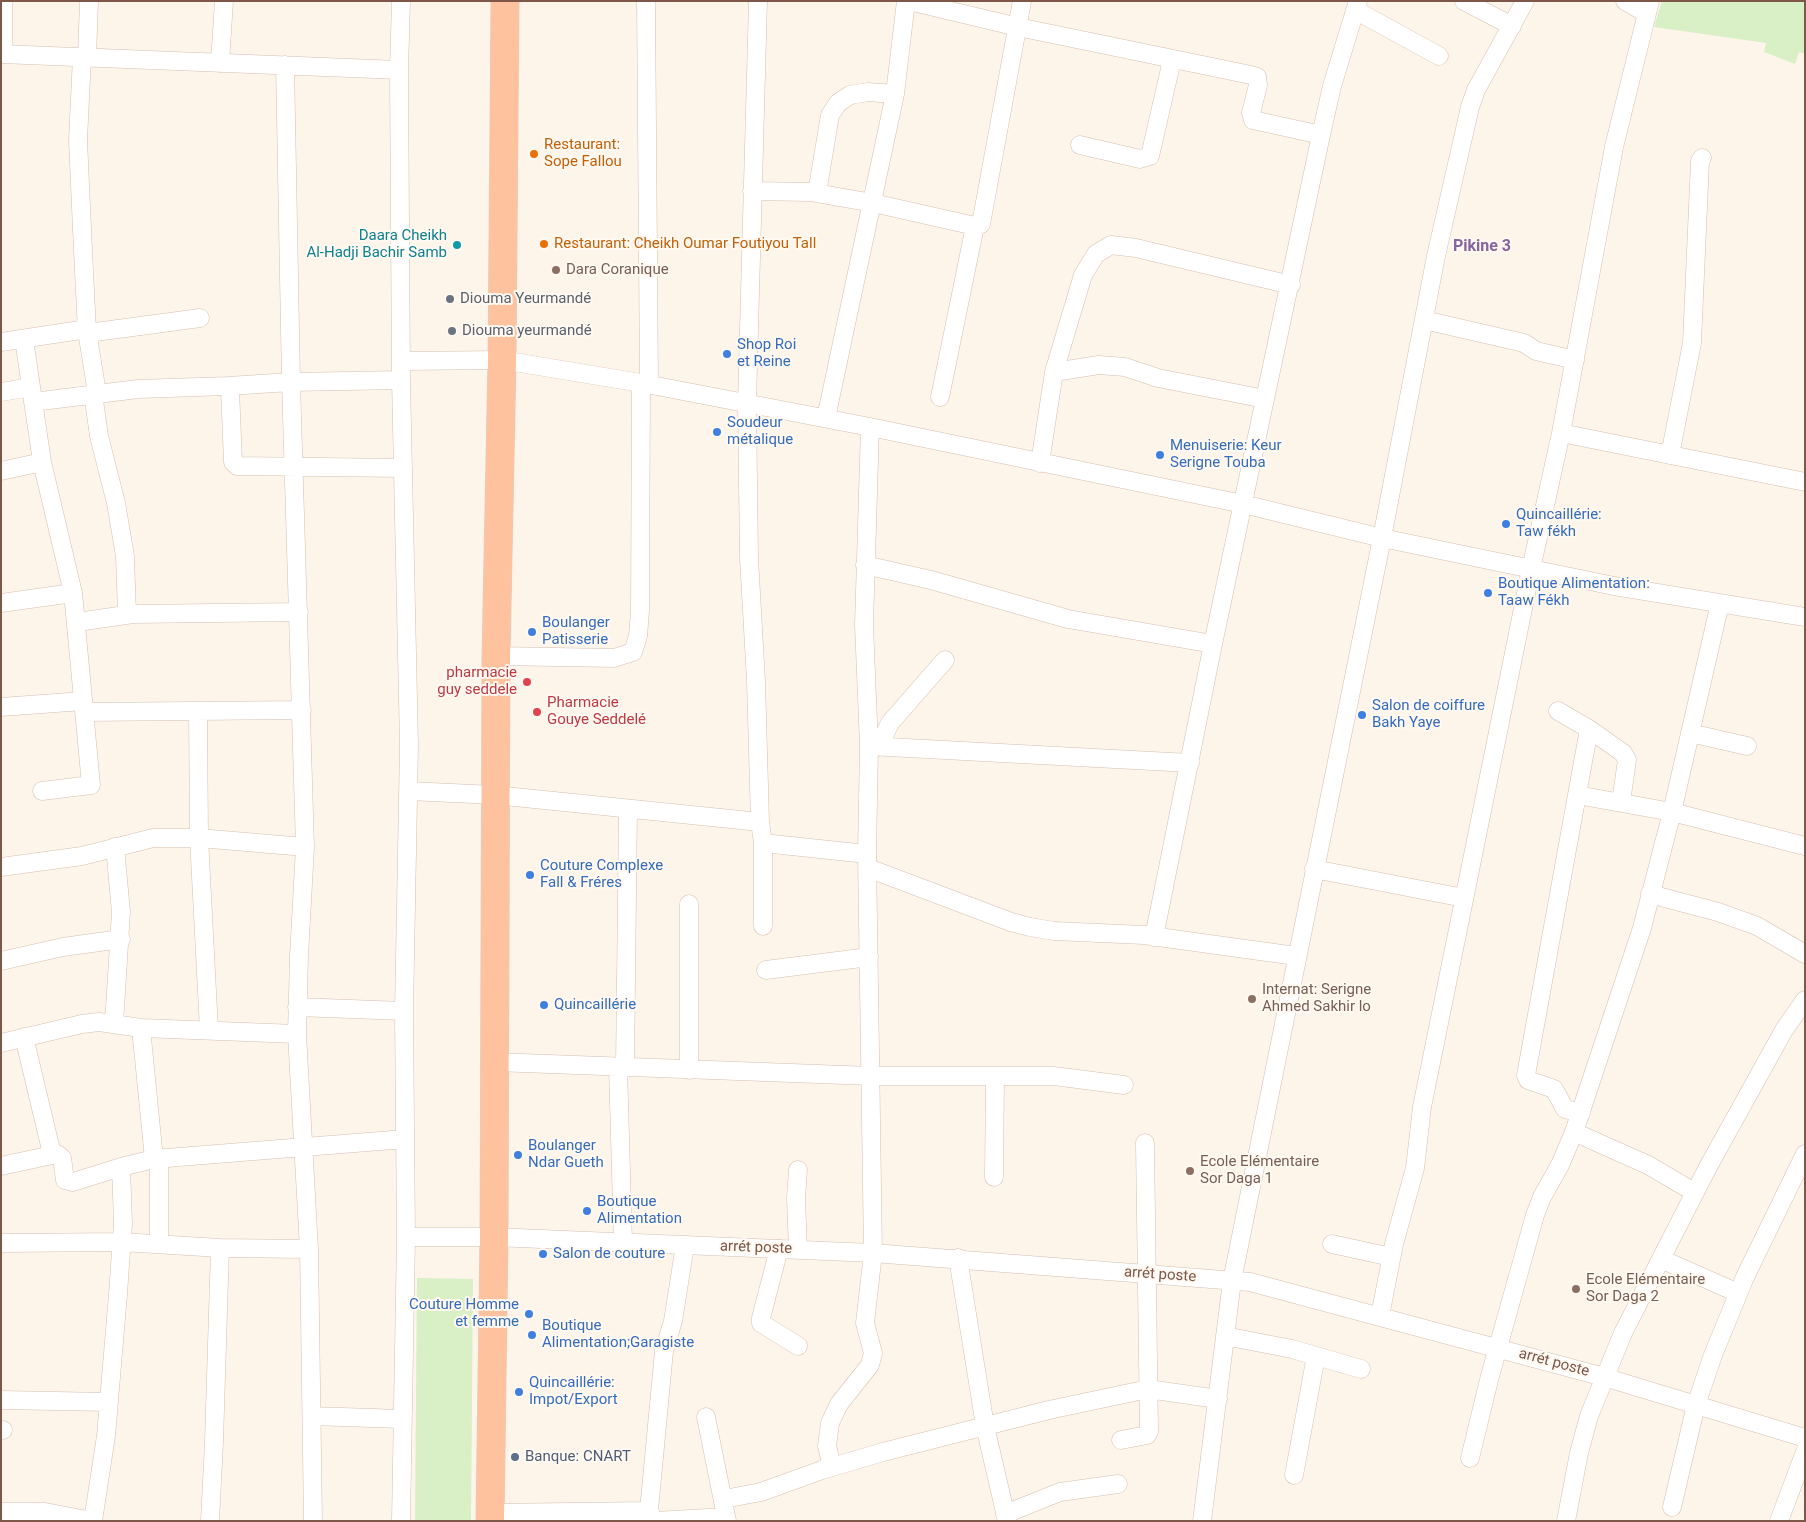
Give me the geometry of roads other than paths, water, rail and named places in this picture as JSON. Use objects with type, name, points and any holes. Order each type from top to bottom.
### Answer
[{"type":"highway","points":[[490,1517],[494,1237],[496,656],[502,360],[505,1]]},
{"type":"street","points":[[3,1],[2,54],[399,70]]},
{"type":"street","points":[[90,1],[78,140],[87,331],[99,436],[116,503],[125,556],[127,614]]},
{"type":"street","points":[[220,63],[224,1]]},
{"type":"street","points":[[401,1],[399,70],[401,380],[409,791],[404,1011],[406,1237],[401,1521]]},
{"type":"street","points":[[496,656],[614,658],[633,652],[638,636],[645,384],[646,1]]},
{"type":"street","points":[[758,1],[747,403],[749,558],[756,681],[760,822],[763,843],[763,926]]},
{"type":"street","points":[[826,418],[895,94],[908,1],[1018,27],[1258,77],[1258,85],[1251,113],[1253,120],[1321,135]]},
{"type":"street","points":[[752,190],[817,193],[873,202],[975,226],[981,224],[1022,1]]},
{"type":"street","points":[[1464,1],[1512,26]]},
{"type":"street","points":[[1202,1521],[1232,1281],[1296,956],[1382,538],[1424,320],[1470,107],[1476,90],[1525,1]]},
{"type":"street","points":[[1380,1316],[1391,1257],[1415,1168],[1422,1107],[1531,569],[1576,360],[1619,123],[1648,7],[1625,1]]},
{"type":"street","points":[[1154,937],[1213,644],[1291,285],[1321,135],[1332,86],[1357,6],[1439,56]]},
{"type":"street","points":[[1080,144],[1140,159],[1150,156],[1172,60]]},
{"type":"street","points":[[285,65],[291,382],[305,847],[297,1034],[309,1249],[313,1521]]},
{"type":"street","points":[[817,193],[830,115],[838,102],[850,95],[868,92],[895,94]]},
{"type":"street","points":[[1670,455],[1692,343],[1700,161],[1702,158]]},
{"type":"street","points":[[940,397],[975,226]]},
{"type":"street","points":[[1040,463],[1054,372],[1083,276],[1096,254],[1111,245],[1136,248],[1291,285]]},
{"type":"street","points":[[1,342],[200,318]]},
{"type":"street","points":[[1424,320],[1524,343],[1536,351],[1576,360]]},
{"type":"street","points":[[24,338],[42,462],[73,593],[91,785],[42,791]]},
{"type":"street","points":[[401,361],[502,360],[645,384],[826,418],[1243,504],[1382,538],[1614,586],[1805,617]]},
{"type":"street","points":[[1054,372],[1099,365],[1125,367],[1158,378],[1265,399]]},
{"type":"street","points":[[1,392],[32,395],[291,382],[401,380]]},
{"type":"street","points":[[228,386],[230,389],[234,464],[402,468]]},
{"type":"street","points":[[832,1467],[827,1446],[830,1423],[839,1404],[873,1359],[873,1346],[866,1332],[865,1323],[873,1253],[872,1076],[867,861],[874,746],[864,624],[870,427]]},
{"type":"street","points":[[1561,433],[1805,482]]},
{"type":"street","points":[[1,472],[42,462]]},
{"type":"street","points":[[865,565],[931,580],[1068,619],[1213,644]]},
{"type":"street","points":[[1,603],[73,593]]},
{"type":"street","points":[[1470,1458],[1498,1348],[1539,1206],[1574,1132],[1620,998],[1672,812],[1720,603]]},
{"type":"street","points":[[77,622],[127,614],[299,612]]},
{"type":"street","points":[[874,746],[890,723],[945,660]]},
{"type":"street","points":[[1,707],[83,706],[198,711],[302,710]]},
{"type":"street","points":[[198,711],[199,838],[209,1030]]},
{"type":"street","points":[[1558,711],[1618,748],[1627,760],[1621,802]]},
{"type":"street","points":[[1581,1113],[1565,1109],[1554,1089],[1528,1080],[1526,1076],[1589,729]]},
{"type":"street","points":[[1690,732],[1747,746]]},
{"type":"street","points":[[874,746],[1190,763]]},
{"type":"street","points":[[409,791],[495,795],[760,822]]},
{"type":"street","points":[[1577,795],[1672,812],[1805,846]]},
{"type":"street","points":[[623,1243],[621,1068],[628,809]]},
{"type":"street","points":[[1,867],[82,856],[153,838],[199,838],[305,847]]},
{"type":"street","points":[[763,843],[867,861],[1011,922],[1030,927],[1054,931],[1154,937],[1296,956]]},
{"type":"street","points":[[114,1024],[120,938],[119,877],[115,847]]},
{"type":"street","points":[[1314,869],[1464,898]]},
{"type":"street","points":[[1650,894],[1703,908],[1757,926],[1804,951]]},
{"type":"street","points":[[689,904],[689,1070]]},
{"type":"street","points":[[1,961],[63,947],[120,938]]},
{"type":"street","points":[[766,970],[869,957]]},
{"type":"street","points":[[1566,1521],[1579,1453],[1604,1377],[1626,1325],[1694,1192],[1784,1030],[1805,1000]]},
{"type":"street","points":[[297,1007],[404,1011]]},
{"type":"street","points":[[1,1043],[82,1024],[99,1022],[141,1028],[297,1034]]},
{"type":"street","points":[[141,1028],[157,1159],[158,1244]]},
{"type":"street","points":[[24,1037],[52,1154]]},
{"type":"street","points":[[494,1062],[872,1076],[1054,1076],[1124,1085]]},
{"type":"street","points":[[994,1177],[995,1076]]},
{"type":"street","points":[[1574,1132],[1648,1165],[1694,1192]]},
{"type":"street","points":[[1,1166],[52,1154],[62,1158],[66,1180],[69,1182],[157,1159],[404,1139]]},
{"type":"street","points":[[1121,1440],[1148,1433],[1148,1275],[1145,1143]]},
{"type":"street","points":[[1672,1507],[1696,1405],[1738,1293],[1805,1154]]},
{"type":"street","points":[[1,1512],[45,1512],[92,1521],[110,1402],[122,1242],[121,1167]]},
{"type":"street","points":[[798,1170],[796,1198],[798,1250]]},
{"type":"street","name":"arrét poste","points":[[406,1237],[494,1237],[873,1253],[958,1258],[1250,1282],[1604,1377],[1805,1438]]},
{"type":"street","points":[[1,1243],[122,1242],[220,1248],[309,1249]]},
{"type":"street","points":[[1332,1244],[1391,1257]]},
{"type":"street","points":[[651,1517],[664,1350],[672,1329],[685,1245]]},
{"type":"street","points":[[210,1521],[220,1248]]},
{"type":"street","points":[[779,1250],[761,1323],[798,1346]]},
{"type":"street","points":[[958,1258],[985,1426],[1006,1517],[1060,1492],[1118,1484]]},
{"type":"street","points":[[1660,1259],[1738,1293]]},
{"type":"street","points":[[1225,1336],[1274,1345],[1361,1369]]},
{"type":"street","points":[[1294,1475],[1316,1356]]},
{"type":"street","points":[[724,1499],[761,1492],[832,1467],[985,1426],[1148,1389],[1218,1399]]},
{"type":"street","points":[[1,1400],[110,1402]]},
{"type":"street","points":[[312,1416],[402,1419]]},
{"type":"street","points":[[490,1517],[727,1519],[706,1417]]},
{"type":"street","points":[[1779,1521],[1805,1452]]},
{"type":"place","name":"Restaurant: Sope Fallou","points":[[534,154]]},
{"type":"place","name":"Restaurant: Cheikh Oumar Foutiyou Tall","points":[[544,244]]},
{"type":"place","name":"Daara Cheikh Al-Hadji Bachir Samb","points":[[457,245]]},
{"type":"place","name":"Dara Coranique","points":[[556,270]]},
{"type":"place","name":"Diouma Yeurmandé","points":[[450,299]]},
{"type":"place","name":"Diouma yeurmandé","points":[[452,331]]},
{"type":"place","name":"Shop Roi et Reine","points":[[727,354]]},
{"type":"place","name":"Soudeur métalique","points":[[717,432]]},
{"type":"place","name":"Menuiserie: Keur Serigne Touba","points":[[1160,455]]},
{"type":"place","name":"Quincaillérie: Taw fékh","points":[[1506,524]]},
{"type":"place","name":"Boutique Alimentation: Taaw Fékh","points":[[1488,593]]},
{"type":"place","name":"Boulanger Patisserie","points":[[532,632]]},
{"type":"place","name":"pharmacie guy seddele","points":[[527,682]]},
{"type":"place","name":"Pharmacie Gouye Seddelé","points":[[537,712]]},
{"type":"place","name":"Salon de coiffure Bakh Yaye","points":[[1362,715]]},
{"type":"place","name":"Couture Complexe Fall & Fréres","points":[[530,875]]},
{"type":"place","name":"Internat: Serigne Ahmed Sakhir lo","points":[[1252,999]]},
{"type":"place","name":"Quincaillérie","points":[[544,1005]]},
{"type":"place","name":"Boulanger Ndar Gueth","points":[[518,1155]]},
{"type":"place","name":"Ecole Elémentaire Sor Daga 1","points":[[1190,1171]]},
{"type":"place","name":"Boutique Alimentation","points":[[587,1211]]},
{"type":"place","name":"Salon de couture","points":[[543,1254]]},
{"type":"place","name":"Ecole Elémentaire Sor Daga 2","points":[[1576,1289]]},
{"type":"place","name":"Couture Homme et femme","points":[[529,1314]]},
{"type":"place","name":"Boutique Alimentation;Garagiste","points":[[532,1335]]},
{"type":"place","name":"Quincaillérie: Impot/Export","points":[[519,1392]]},
{"type":"place","name":"Banque: CNART","points":[[515,1457]]},
{"type":"district","name":"Pikine 3","points":[[1482,247]]}]
